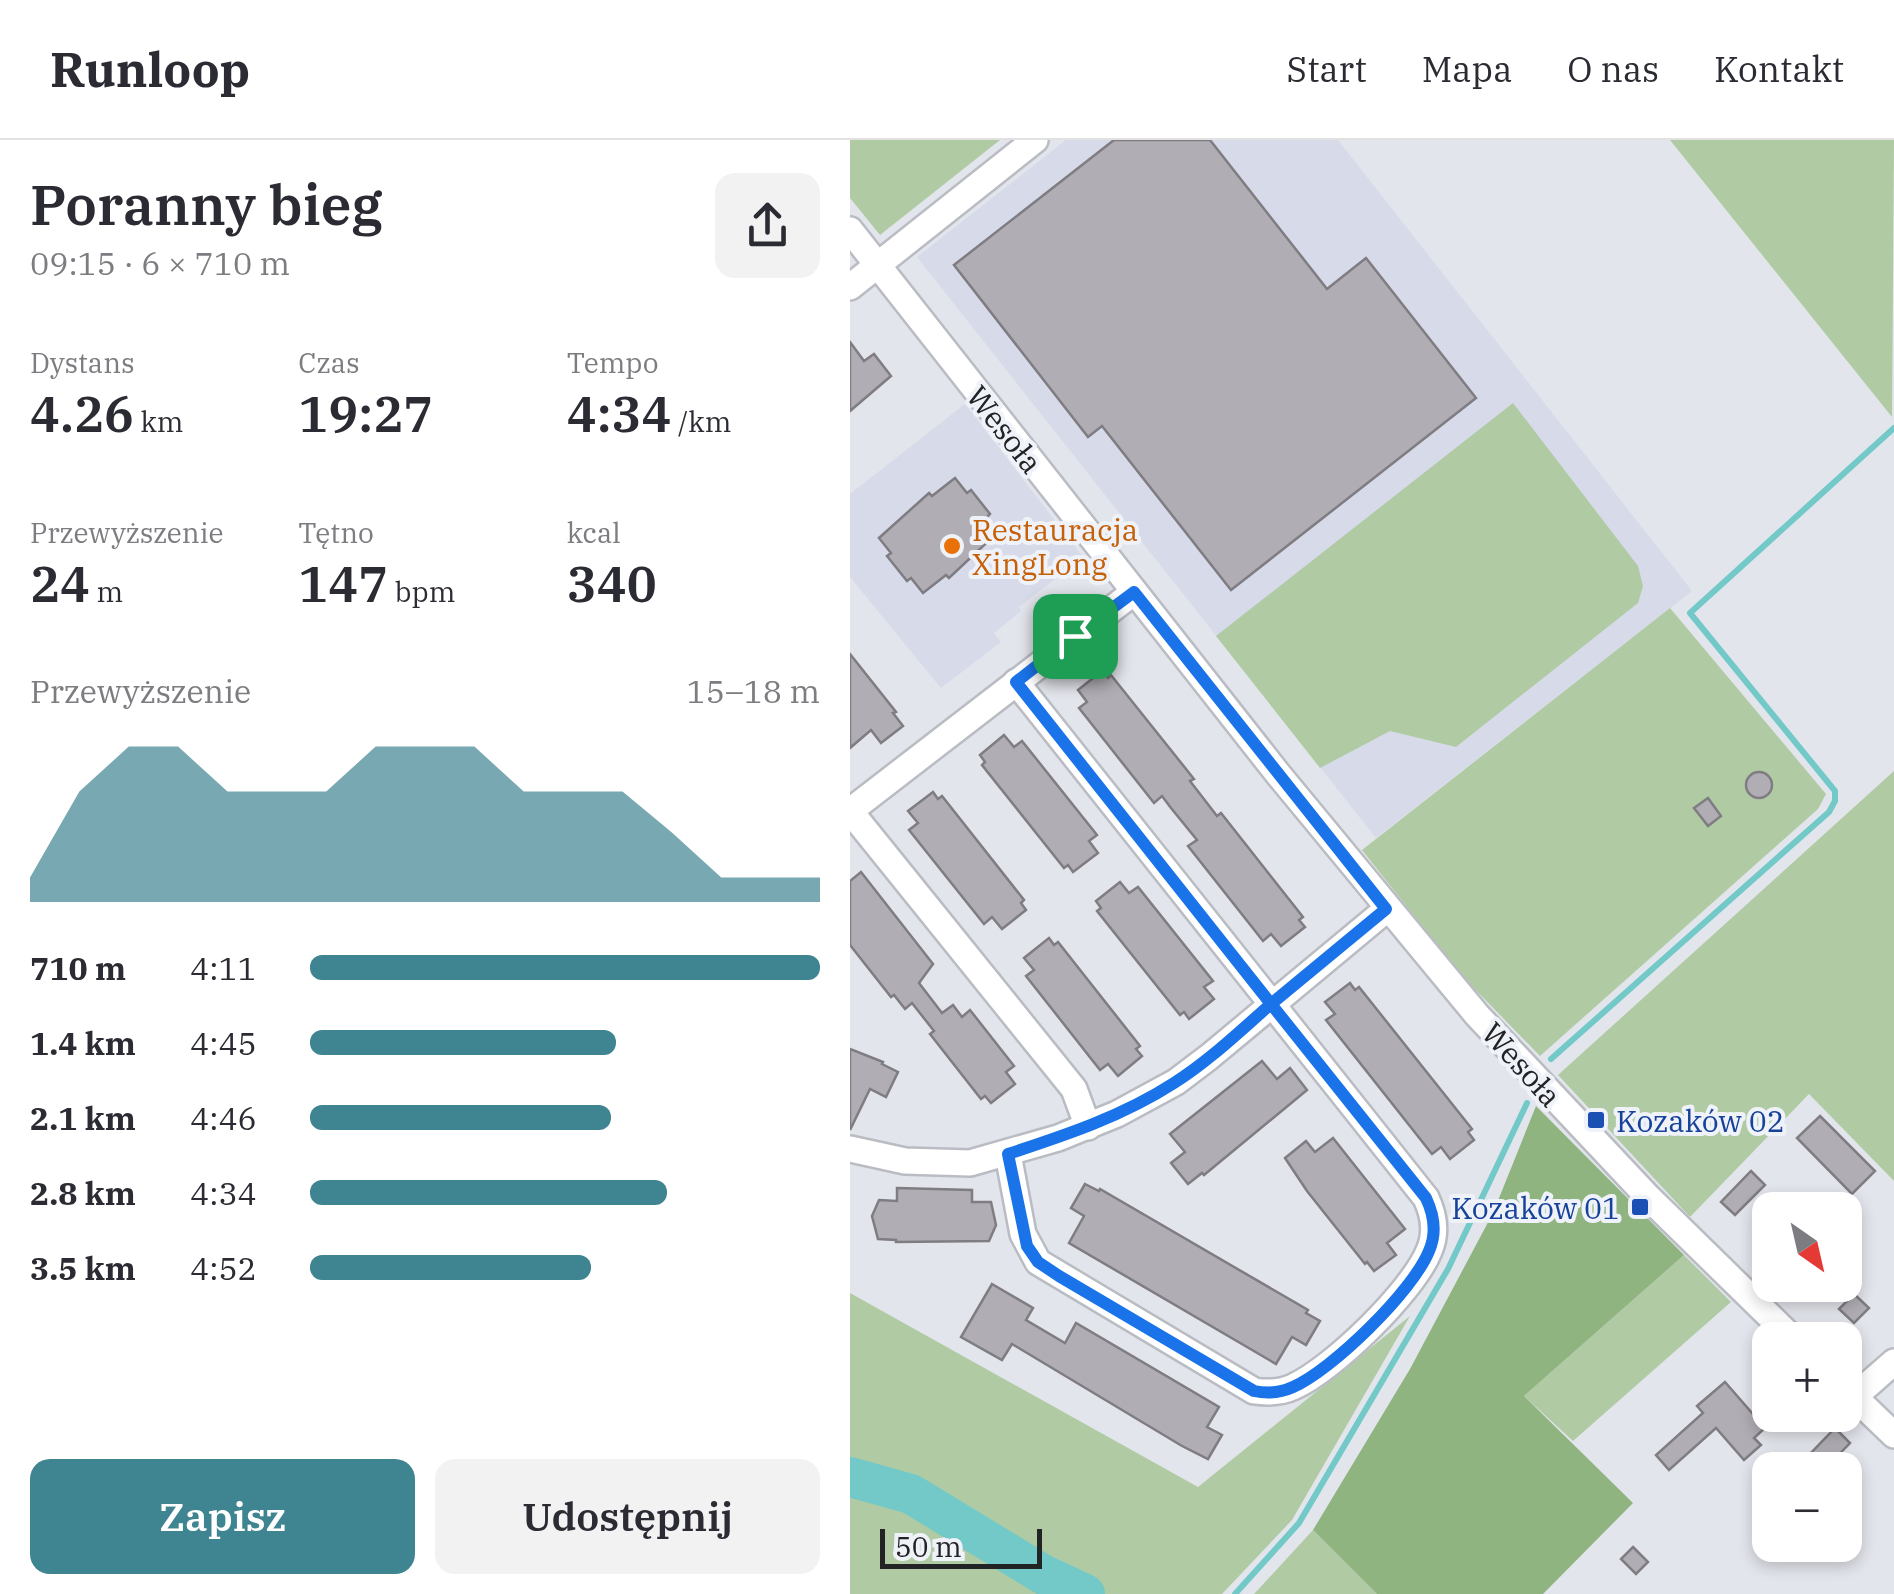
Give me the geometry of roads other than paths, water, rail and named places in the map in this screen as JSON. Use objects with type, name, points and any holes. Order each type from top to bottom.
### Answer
[{"type":"street","points":[[850,288],[1035,140]]},
{"type":"street","name":"Wesoła","points":[[850,230],[1386,909],[1580,1128],[1775,1322]]},
{"type":"street","points":[[1088,1128],[1074,1090],[850,811],[1134,592]]},
{"type":"street","points":[[1008,1154],[1022,1234],[1038,1262],[1254,1391],[1278,1392],[1294,1387],[1373,1325],[1398,1299],[1430,1249],[1434,1228],[1426,1198],[1016,682]]},
{"type":"street","points":[[850,1149],[905,1161],[970,1163],[1088,1128],[1176,1082],[1386,909]]},
{"type":"street","points":[[1862,1384],[1894,1362]]},
{"type":"street","points":[[1862,1404],[1894,1435]]},
{"type":"waterway","points":[[1551,1059],[1829,812],[1835,801],[1835,791],[1690,613],[1894,428]]},
{"type":"waterway","points":[[1235,1594],[1299,1523],[1448,1269],[1527,1103]]},
{"type":"waterway","points":[[850,1477],[911,1494],[1044,1575],[1085,1594]]},
{"type":"place","name":"Restauracja XingLong","points":[[952,546]]},
{"type":"place","name":"Kozaków 02","points":[[1596,1120]]},
{"type":"place","name":"Kozaków 01","points":[[1640,1207]]}]
